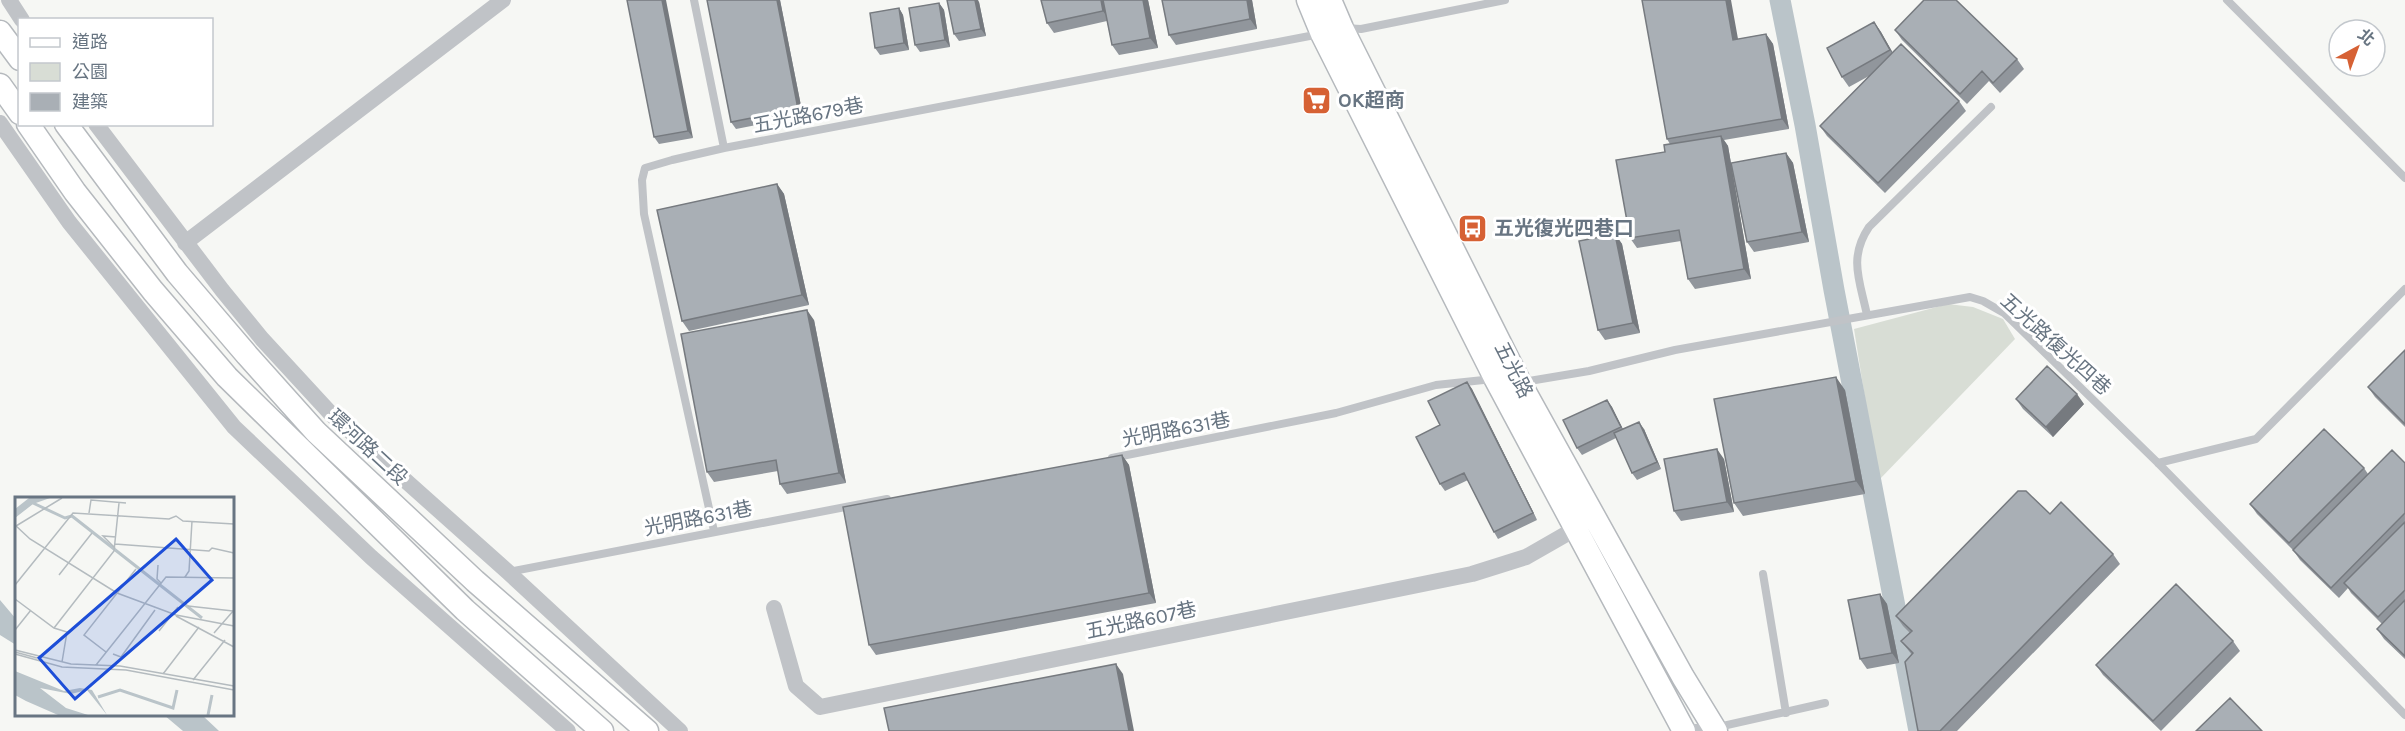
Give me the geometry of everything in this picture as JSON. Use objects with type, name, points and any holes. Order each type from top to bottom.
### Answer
[{"type":"street","points":[[9,0],[21,18]]},
{"type":"street","points":[[184,243],[503,0]]},
{"type":"street","name":"五光路","points":[[1308,0],[1332,31],[1508,381],[1575,529],[1680,730]]},
{"type":"street","name":"五光路","points":[[1330,0],[1332,31]]},
{"type":"street","points":[[0,32],[18,56]]},
{"type":"street","points":[[0,85],[18,109]]},
{"type":"street","points":[[0,123],[69,222],[234,427],[370,557],[568,731]]},
{"type":"street","points":[[29,126],[75,192],[146,282],[226,377],[465,610],[602,731]]},
{"type":"street","name":"環河路二段","points":[[67,126],[177,273],[247,356],[316,432],[475,581],[557,650],[647,731]]},
{"type":"street","name":"環河路二段","points":[[97,126],[184,243],[262,339],[332,415],[680,731]]},
{"type":"street","name":"五光路","points":[[1508,381],[1715,730]]},
{"type":"street","name":"五光路607巷","points":[[774,608],[796,686],[820,708],[1472,574],[1526,557],[1575,529]]},
{"type":"lane","points":[[694,0],[724,148]]},
{"type":"lane","name":"五光路679巷","points":[[714,531],[644,214],[642,180],[645,168],[724,148],[1505,0]]},
{"type":"lane","points":[[2227,0],[2405,178]]},
{"type":"lane","points":[[1867,315],[1856,256],[1869,227],[1992,107]]},
{"type":"lane","points":[[2158,463],[2256,439],[2405,289]]},
{"type":"lane","name":"五光路復光四巷","points":[[1508,381],[1588,371],[1675,350],[1970,297],[1983,301],[2004,313],[2158,463],[2405,715]]},
{"type":"lane","name":"光明路631巷","points":[[1100,460],[1336,413],[1436,385],[1508,381]]},
{"type":"lane","name":"光明路631巷","points":[[507,572],[902,496]]},
{"type":"lane","points":[[1763,574],[1786,713]]},
{"type":"lane","points":[[1680,730],[1715,730],[1825,702]]},
{"type":"green space","points":[[1948,304],[1973,307],[2003,319],[2015,339],[1878,481],[1854,329]]},
{"type":"shaded area","points":[[0,600],[15,618],[15,644],[0,635]]},
{"type":"shaded area","points":[[165,716],[203,716],[219,731],[183,731]]},
{"type":"building","points":[[627,0],[662,0],[688,131],[654,137]]},
{"type":"building","points":[[707,0],[777,0],[798,109],[731,122]]},
{"type":"building","points":[[947,0],[975,0],[981,29],[954,34]]},
{"type":"building","points":[[1041,0],[1101,0],[1103,11],[1047,23]]},
{"type":"building","points":[[1103,0],[1143,0],[1150,38],[1112,45]]},
{"type":"building","points":[[1162,0],[1247,0],[1250,19],[1169,35]]},
{"type":"building","points":[[1642,0],[1726,0],[1733,40],[1766,34],[1782,119],[1667,139]]},
{"type":"building","points":[[1924,0],[1956,0],[2017,59],[1993,83],[1982,71],[1960,94],[1895,30]]},
{"type":"building","points":[[939,3],[945,40],[915,45],[909,8]]},
{"type":"building","points":[[899,8],[904,43],[875,48],[870,13]]},
{"type":"building","points":[[1874,22],[1890,50],[1842,77],[1827,48]]},
{"type":"building","points":[[1901,44],[1959,101],[1878,183],[1820,126]]},
{"type":"building","points":[[1721,136],[1744,269],[1688,279],[1679,230],[1630,238],[1616,160],[1665,152],[1664,145]]},
{"type":"building","points":[[1786,153],[1802,232],[1747,242],[1731,163]]},
{"type":"building","points":[[777,184],[802,295],[682,321],[657,210]]},
{"type":"building","points":[[1615,234],[1633,323],[1598,330],[1579,241]]},
{"type":"building","points":[[807,310],[839,473],[780,484],[776,460],[707,472],[681,334]]},
{"type":"building","points":[[2405,350],[2405,424],[2368,387]]},
{"type":"building","points":[[2047,366],[2077,394],[2046,427],[2016,399]]},
{"type":"building","points":[[1836,377],[1856,481],[1734,503],[1714,399]]},
{"type":"building","points":[[1467,382],[1533,513],[1494,532],[1464,473],[1440,484],[1416,437],[1440,425],[1428,401]]},
{"type":"building","points":[[1607,400],[1621,427],[1577,448],[1563,420]]},
{"type":"building","points":[[1639,422],[1657,462],[1632,473],[1614,433]]},
{"type":"building","points":[[2324,429],[2364,468],[2289,543],[2250,504]]},
{"type":"building","points":[[1717,449],[1727,502],[1674,511],[1664,459]]},
{"type":"building","points":[[2392,450],[2405,463],[2405,513],[2331,588],[2293,550]]},
{"type":"building","points":[[1122,455],[1149,593],[869,645],[843,507]]},
{"type":"building","points":[[2018,491],[2026,491],[2050,514],[2061,502],[2113,554],[1940,731],[1918,731],[1905,662],[1913,653],[1901,641],[1912,631],[1896,616]]},
{"type":"building","points":[[2405,522],[2405,590],[2378,617],[2344,583]]},
{"type":"building","points":[[2176,584],[2233,641],[2153,721],[2096,665]]},
{"type":"building","points":[[1880,594],[1892,653],[1860,659],[1848,600]]},
{"type":"building","points":[[2405,600],[2405,656],[2377,629]]},
{"type":"building","points":[[1116,664],[1129,731],[889,731],[884,708]]},
{"type":"building","points":[[2230,698],[2262,731],[2196,731]]},
{"type":"waterway","points":[[1780,0],[1919,731]]},
{"type":"place","name":"OK超商","points":[[1317,100]]},
{"type":"place","name":"五光復光四巷口","points":[[1473,228]]}]
